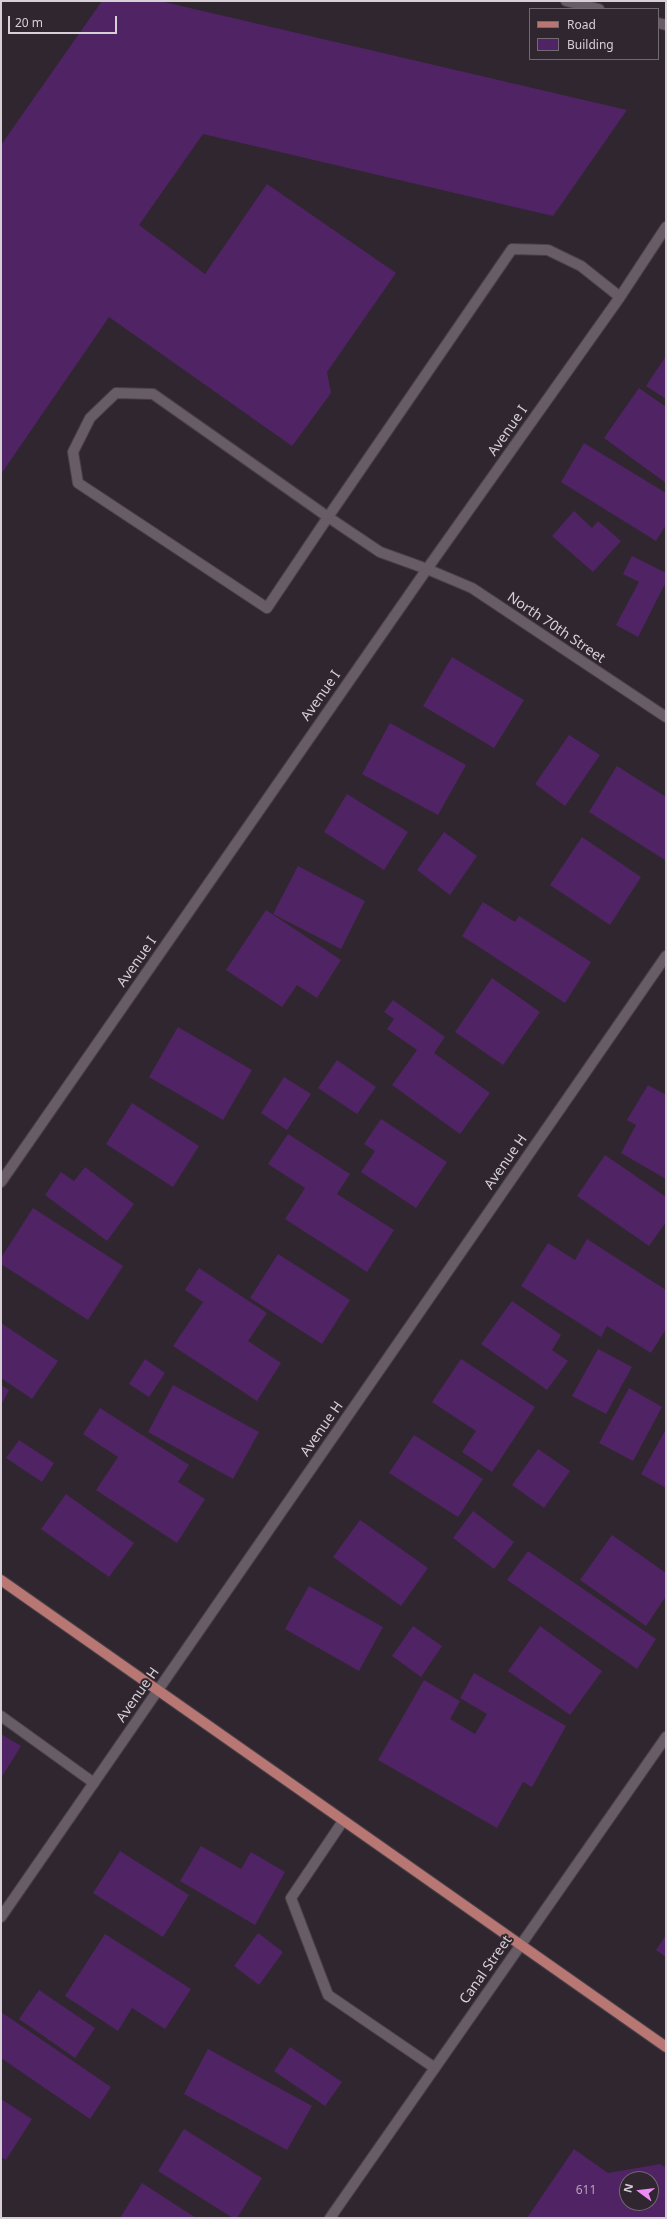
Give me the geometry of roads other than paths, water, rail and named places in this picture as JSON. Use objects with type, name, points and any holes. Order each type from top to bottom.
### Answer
[{"type":"main road","points":[[1,1580],[158,1692],[666,2047]]},
{"type":"street","points":[[566,1],[595,8]]},
{"type":"street","name":"Avenue I","points":[[1,1182],[427,569],[620,296],[666,227]]},
{"type":"street","points":[[328,517],[512,249],[548,250],[580,266],[620,296]]},
{"type":"street","name":"North 70th Street","points":[[328,517],[267,608],[78,483],[73,452],[90,418],[116,393],[153,394],[380,552],[427,569],[472,588],[666,717]]},
{"type":"street","name":"Avenue H","points":[[1,1917],[666,956]]},
{"type":"street","points":[[1,1716],[94,1783]]},
{"type":"street","name":"Canal Street","points":[[330,2218],[666,1737]]},
{"type":"street","points":[[343,1821],[291,1898],[328,1995],[435,2068]]}]
